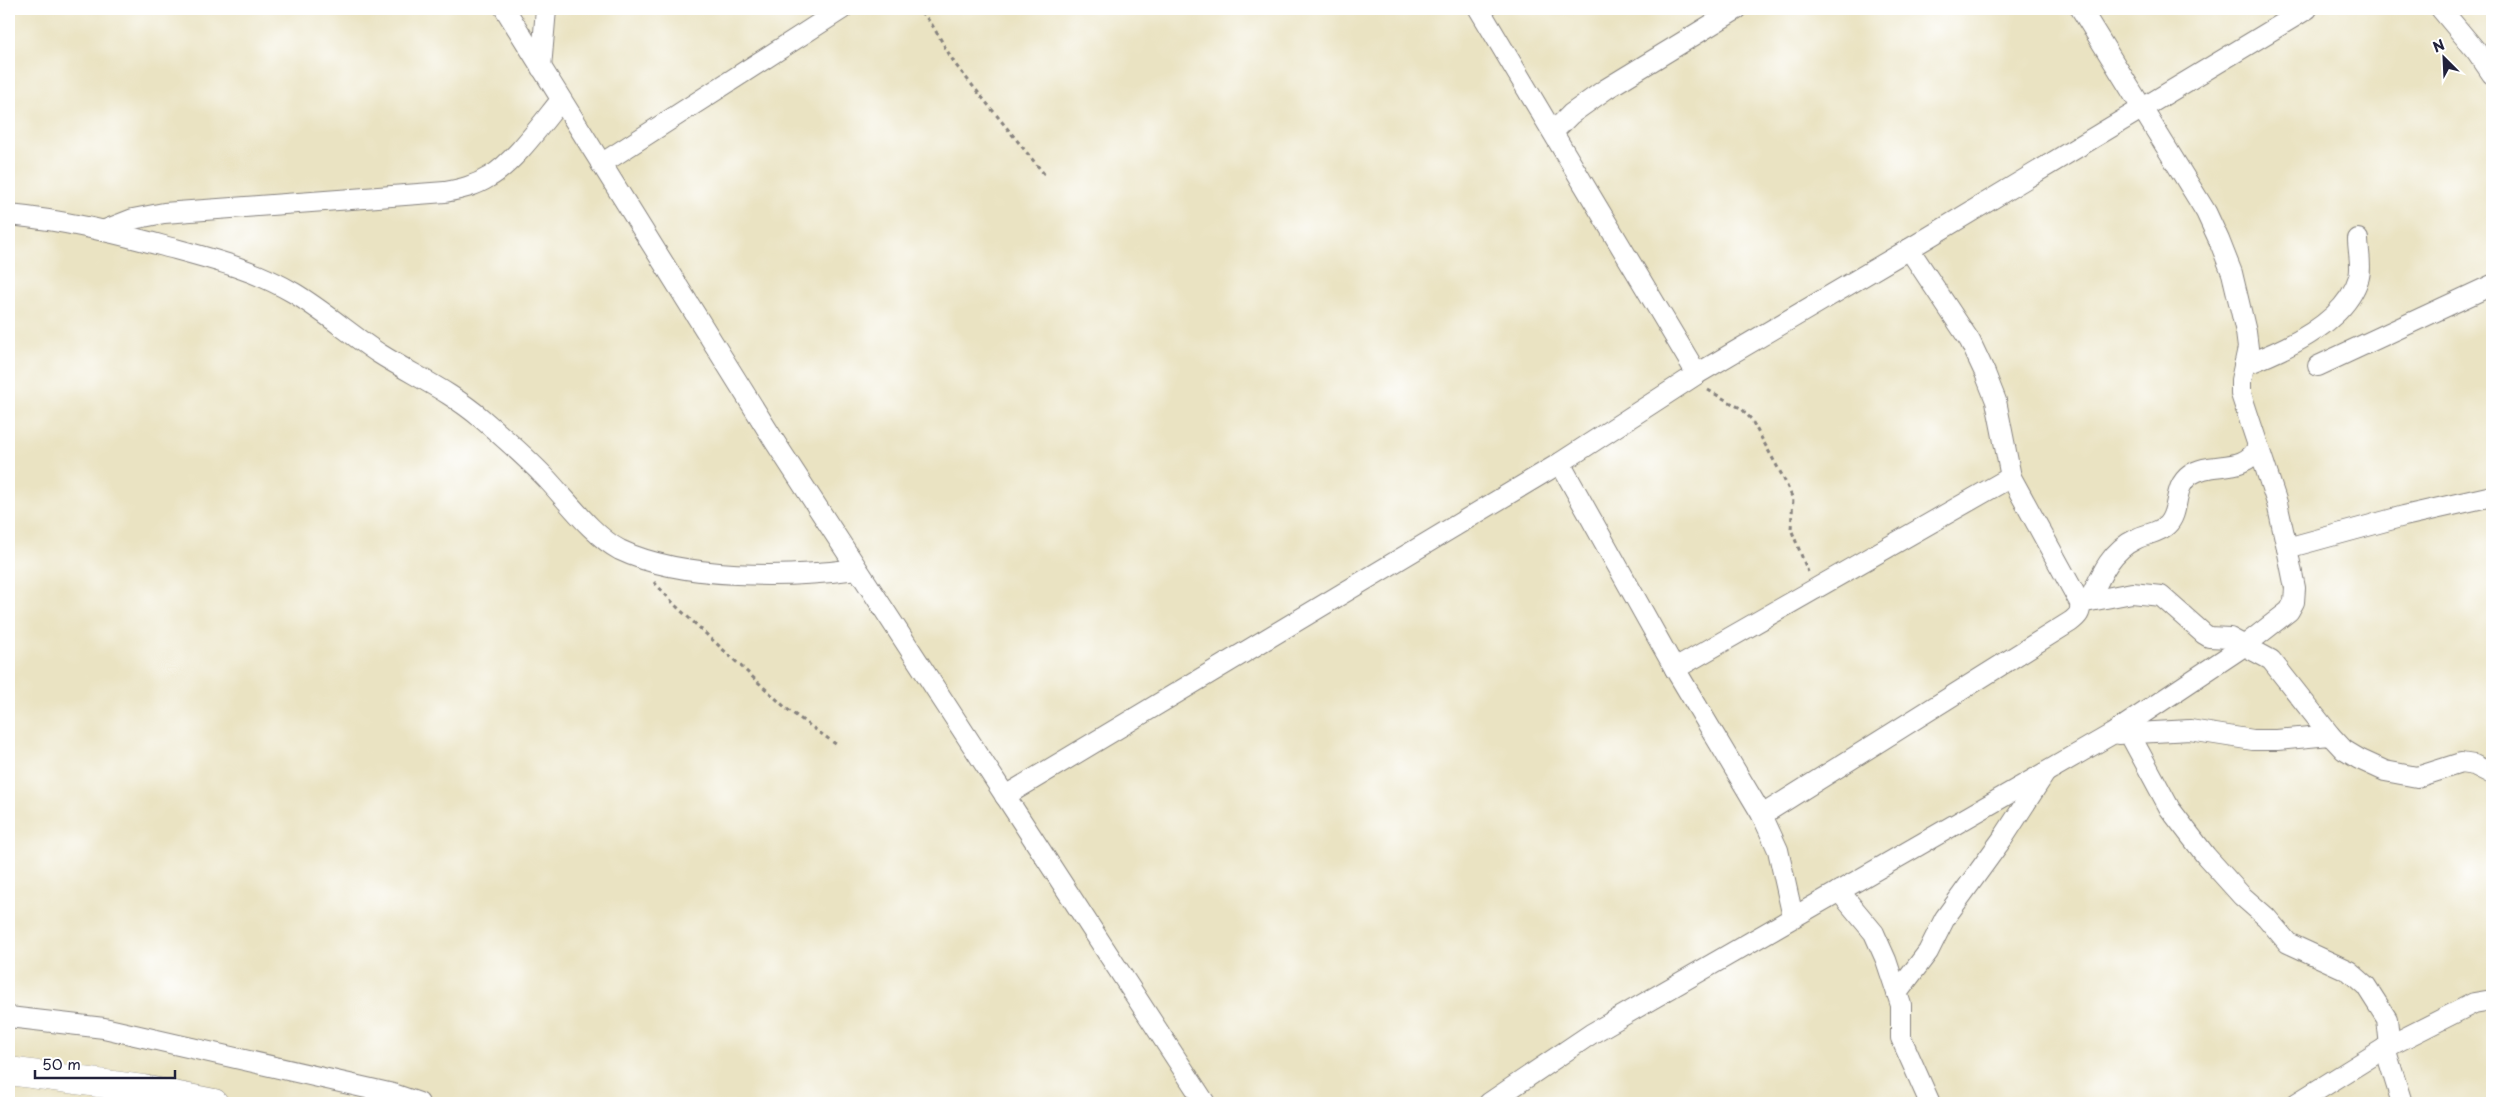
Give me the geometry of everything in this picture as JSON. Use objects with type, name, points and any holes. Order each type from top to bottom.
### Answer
[{"type":"highway","points":[[9,1071],[143,1089],[214,1103]]},
{"type":"street","points":[[505,9],[856,569],[1204,1103]]},
{"type":"street","points":[[541,68],[546,9]]},
{"type":"street","points":[[601,164],[842,9]]},
{"type":"street","points":[[1479,9],[1553,132],[1693,377]]},
{"type":"street","points":[[1553,132],[1571,114],[1606,90],[1737,9]]},
{"type":"street","points":[[1489,1103],[1591,1034],[2045,772],[2120,734],[2244,646],[2289,611],[2294,602],[2295,588],[2277,503],[2257,448],[2241,394],[2248,348],[2232,273],[2220,240],[2206,212],[2081,9]]},
{"type":"street","points":[[1005,796],[1560,463],[1693,377],[2307,9]]},
{"type":"street","points":[[2441,9],[2477,52],[2492,74]]},
{"type":"street","points":[[105,230],[134,220],[164,213],[445,192],[470,187],[492,176],[526,142],[561,100]]},
{"type":"street","points":[[9,215],[51,219],[105,230],[255,273],[294,293],[379,353],[474,411],[542,474],[593,528],[618,548],[637,556],[678,568],[763,575],[818,574],[856,569]]},
{"type":"street","points":[[2244,365],[2282,351],[2334,315],[2353,295],[2360,274],[2358,239]]},
{"type":"street","points":[[1909,249],[1965,333],[1985,373],[1996,401],[2011,477],[2084,602]]},
{"type":"street","points":[[2318,366],[2492,285]]},
{"type":"street","points":[[1762,815],[2070,622],[2078,616],[2103,569],[2119,550],[2137,538],[2166,526],[2172,518],[2177,493],[2184,480],[2207,466],[2236,465],[2247,461],[2253,457],[2257,448]]},
{"type":"street","points":[[1560,463],[1675,669],[1762,815],[1778,850],[1793,917]]},
{"type":"street","points":[[1675,669],[2011,477]]},
{"type":"street","points":[[2287,548],[2404,516],[2492,496]]},
{"type":"street","points":[[2084,602],[2132,593],[2161,596],[2204,634],[2210,637],[2230,638],[2271,660],[2344,750],[2385,771],[2417,777],[2461,763],[2474,765],[2492,774]]},
{"type":"street","points":[[2120,734],[2190,730],[2253,740],[2277,740],[2330,735]]},
{"type":"street","points":[[2120,734],[2170,809],[2206,856],[2242,896],[2266,917],[2288,943],[2349,971],[2366,986],[2387,1019],[2388,1047],[2402,1103]]},
{"type":"street","points":[[1897,993],[1928,952],[1945,918],[2003,838],[2045,772]]},
{"type":"street","points":[[1839,891],[1874,934],[1886,960],[1901,1005],[1901,1038],[1930,1103]]},
{"type":"street","points":[[2296,1103],[2388,1047],[2474,1003],[2492,1000]]},
{"type":"street","points":[[9,1017],[104,1028],[384,1092],[419,1103]]},
{"type":"path","points":[[874,9],[888,12],[913,11],[923,14],[931,23],[955,64],[1045,174]]},
{"type":"path","points":[[1693,377],[1742,409],[1751,419],[1793,499],[1791,529],[1814,589]]},
{"type":"path","points":[[637,556],[657,586],[725,652],[787,709],[837,745]]}]
